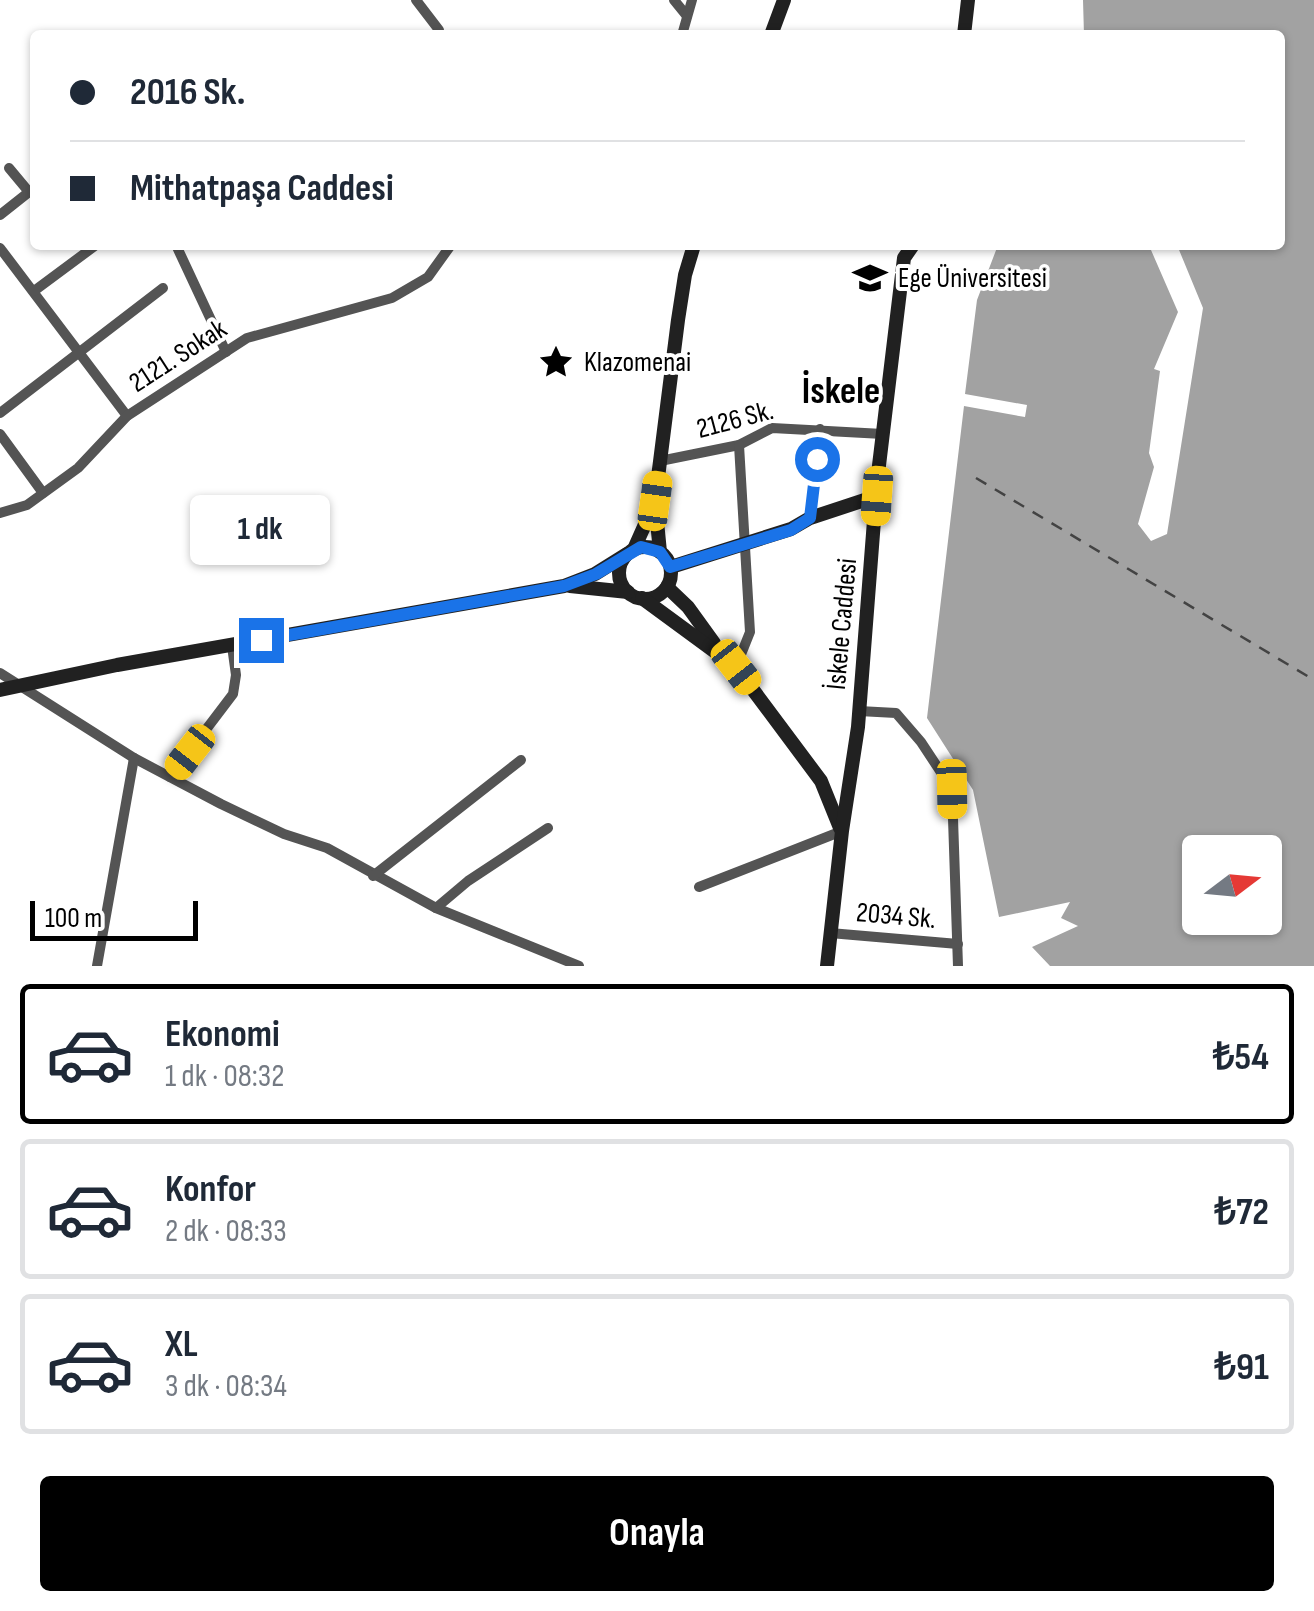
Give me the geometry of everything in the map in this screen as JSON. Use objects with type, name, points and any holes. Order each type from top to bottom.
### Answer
[{"type":"street","points":[[416,0],[439,30]]},
{"type":"street","points":[[674,0],[688,16]]},
{"type":"street","points":[[684,30],[692,0]]},
{"type":"street","points":[[773,30],[784,0]]},
{"type":"street","points":[[965,30],[968,0]]},
{"type":"street","points":[[0,215],[30,192],[10,168]]},
{"type":"street","points":[[0,248],[127,416]]},
{"type":"street","points":[[34,291],[89,250]]},
{"type":"street","points":[[177,250],[226,352]]},
{"type":"street","name":"2121. Sokak","points":[[0,513],[27,505],[78,468],[127,416],[246,338],[392,298],[428,277],[447,250]]},
{"type":"street","points":[[564,586],[656,596],[667,587],[670,567],[660,552],[655,501],[684,275],[692,250]]},
{"type":"street","name":"İskele Caddesi","points":[[827,966],[860,712],[882,434],[904,258],[909,250]]},
{"type":"street","points":[[0,413],[163,288]]},
{"type":"street","name":"2126 Sk.","points":[[660,461],[739,445],[772,428],[882,434]]},
{"type":"street","points":[[810,518],[820,429]]},
{"type":"street","points":[[0,434],[43,493]]},
{"type":"street","points":[[736,667],[750,632],[739,445]]},
{"type":"street","points":[[670,567],[791,530],[810,518],[877,496]]},
{"type":"street","points":[[655,501],[620,569],[623,585],[736,667],[821,781],[842,831],[699,887]]},
{"type":"street","points":[[0,690],[564,586],[596,574],[631,552],[648,547],[660,552]]},
{"type":"street","points":[[667,587],[688,608],[723,656]]},
{"type":"street","points":[[170,777],[233,694],[236,680],[232,646]]},
{"type":"street","points":[[0,673],[170,777],[284,834],[328,848],[436,908],[579,966]]},
{"type":"street","points":[[860,712],[896,713],[952,789],[958,966]]},
{"type":"street","points":[[98,966],[134,758]]},
{"type":"street","points":[[373,876],[522,760]]},
{"type":"street","points":[[436,908],[468,881],[548,828]]},
{"type":"street","name":"2034 Sk.","points":[[830,933],[958,944]]},
{"type":"shaded area","points":[[1083,0],[1314,0],[1314,966],[1050,966],[1032,947],[1078,926],[1061,918],[1070,902],[999,917],[973,790],[927,718],[964,406],[1025,417],[1027,405],[965,394],[977,300],[996,250],[1151,250],[1178,312],[1154,369],[1160,371],[1149,453],[1154,467],[1138,524],[1151,541],[1167,534],[1203,308],[1179,250],[1285,250],[1285,30],[1084,30]]},
{"type":"ferry route","points":[[976,478],[1314,680]]},
{"type":"place","name":"Ege Üniversitesi","points":[[870,278]]},
{"type":"place","name":"Klazomenai","points":[[556,362]]},
{"type":"district","name":"İskele","points":[[841,391]]},
{"type":"route","points":[[261,640],[564,586],[596,574],[641,547],[660,552],[670,567],[791,530],[810,518],[817,459]]}]
